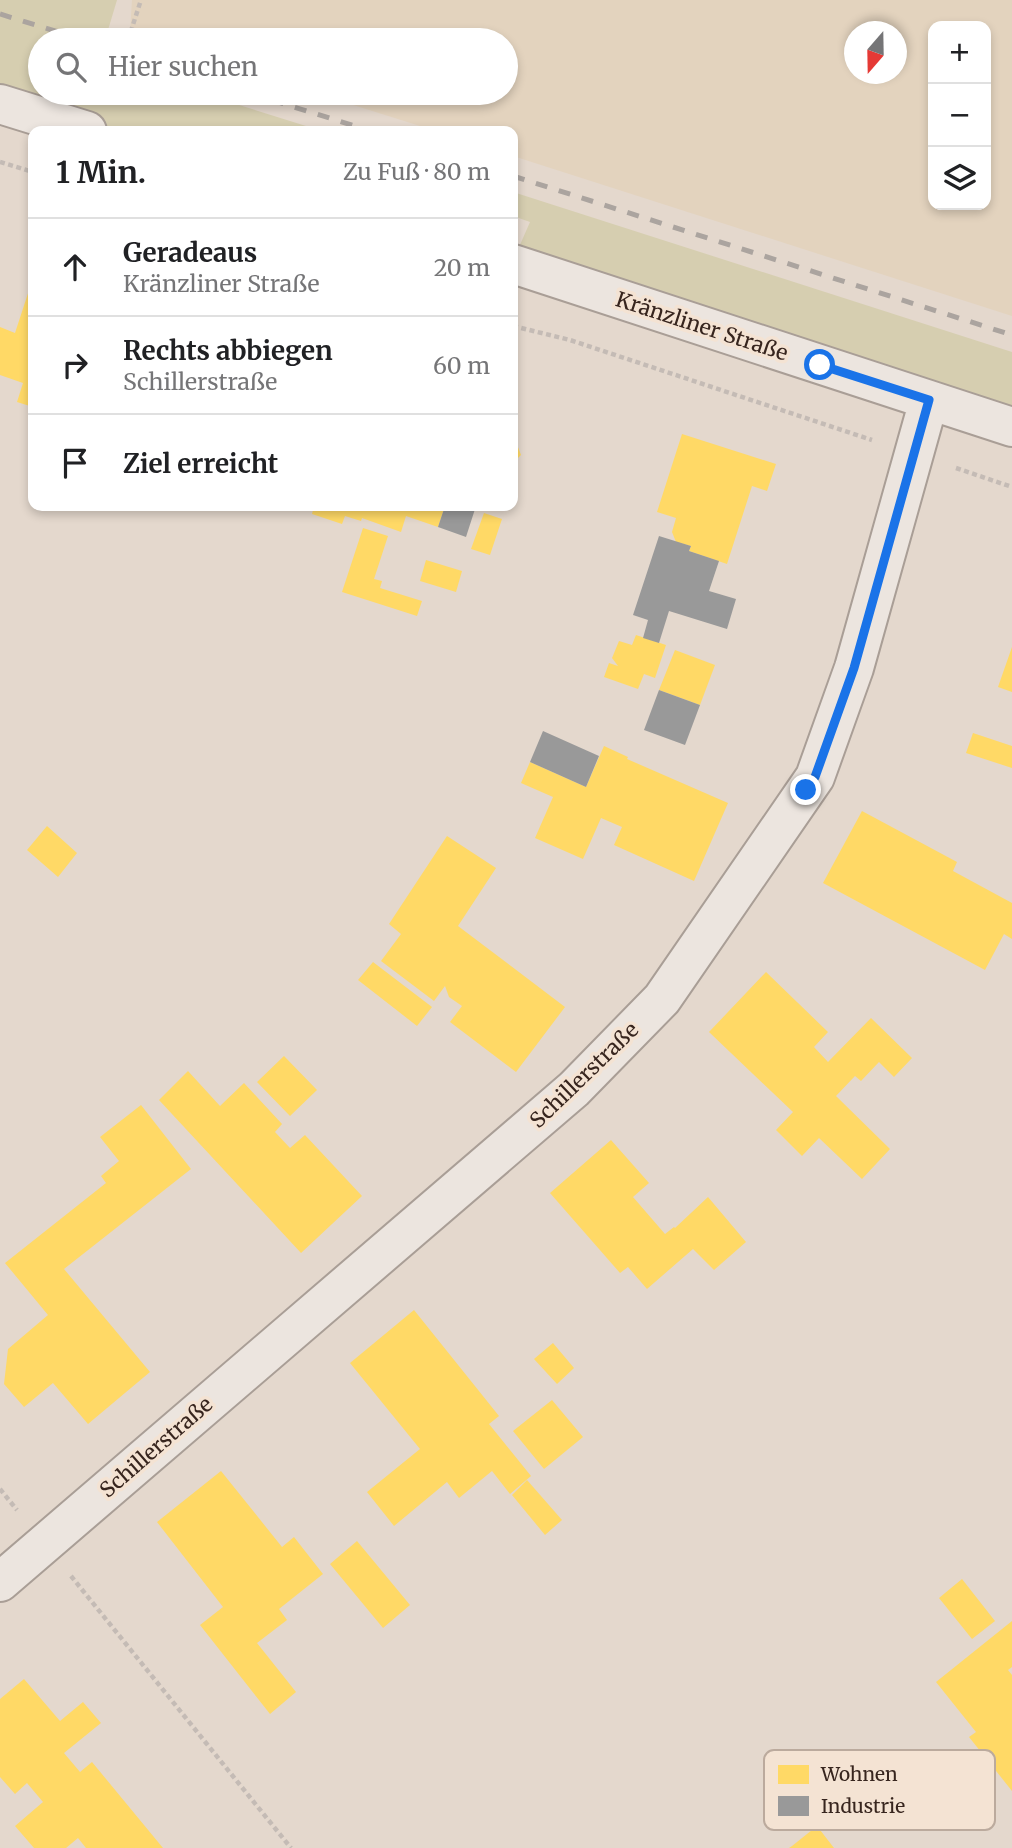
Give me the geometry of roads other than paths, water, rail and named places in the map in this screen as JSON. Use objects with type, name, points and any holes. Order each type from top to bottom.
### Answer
[{"type":"street","points":[[0,104],[72,126]]},
{"type":"street","name":"Kränzliner Straße","points":[[518,266],[1012,427]]},
{"type":"street","name":"Schillerstraße","points":[[0,1582],[574,1089],[662,999],[815,777],[854,668],[929,400]]},
{"type":"railway","points":[[0,14],[45,28]]},
{"type":"railway","points":[[288,105],[355,126]]},
{"type":"railway","points":[[518,178],[1012,335]]}]
